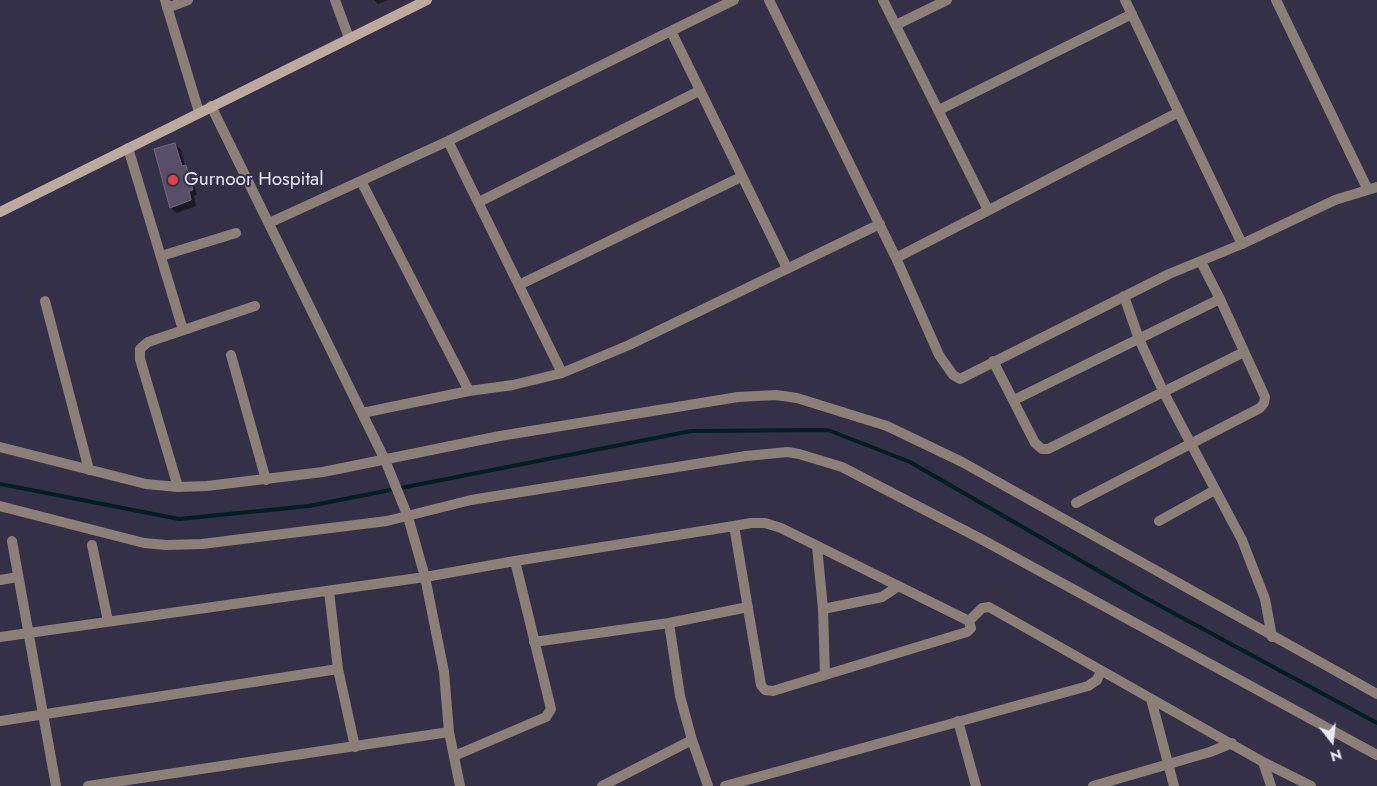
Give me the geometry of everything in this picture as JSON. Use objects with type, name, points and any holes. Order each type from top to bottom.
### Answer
[{"type":"main road","points":[[0,212],[427,0]]},
{"type":"street","points":[[188,0],[166,4],[199,112]]},
{"type":"street","points":[[335,0],[349,38]]},
{"type":"street","points":[[269,223],[448,141],[734,0]]},
{"type":"street","points":[[769,0],[880,224],[932,341],[953,375],[960,379],[1124,296],[1242,244],[1334,200],[1372,188],[1276,0]]},
{"type":"street","points":[[883,0],[940,110],[988,210]]},
{"type":"street","points":[[896,25],[947,0]]},
{"type":"street","points":[[1126,0],[1242,244]]},
{"type":"street","points":[[940,110],[1132,14]]},
{"type":"street","points":[[671,31],[787,268]]},
{"type":"street","points":[[478,202],[700,91]]},
{"type":"street","points":[[211,106],[362,413],[386,463],[407,514],[425,577],[444,672],[449,732],[460,786]]},
{"type":"street","points":[[896,258],[1179,112]]},
{"type":"street","points":[[448,141],[562,373]]},
{"type":"street","points":[[128,148],[183,330]]},
{"type":"street","points":[[519,284],[742,177]]},
{"type":"street","points":[[361,181],[469,391]]},
{"type":"street","points":[[362,413],[469,391],[513,385],[562,373],[629,346],[880,224]]},
{"type":"street","points":[[161,256],[236,233]]},
{"type":"street","points":[[1076,503],[1260,408],[1264,403],[1265,397],[1220,298],[1201,262]]},
{"type":"street","points":[[1124,296],[1139,339],[1164,393],[1242,540],[1265,598],[1272,637]]},
{"type":"street","points":[[1014,400],[1220,298]]},
{"type":"street","points":[[45,301],[89,470]]},
{"type":"street","points":[[178,488],[138,353],[143,345],[148,342],[255,306]]},
{"type":"street","points":[[993,361],[1034,443],[1042,449],[1048,449],[1244,352]]},
{"type":"street","points":[[231,355],[266,480]]},
{"type":"street","points":[[0,447],[146,484],[178,488],[266,480],[386,463],[500,436],[738,397],[776,395],[797,398],[887,426],[962,462],[1377,694]]},
{"type":"street","points":[[0,506],[144,543],[166,545],[202,544],[352,526],[472,500],[746,456],[788,452],[809,456],[842,467],[981,540],[1377,755]]},
{"type":"street","points":[[1159,520],[1215,490]]},
{"type":"street","points":[[0,637],[30,631],[425,577],[734,526],[765,523],[781,528],[969,621],[972,625],[967,632],[773,691],[765,690],[762,685],[734,526]]},
{"type":"street","points":[[12,541],[30,631],[56,786]]},
{"type":"street","points":[[92,546],[108,621]]},
{"type":"street","points":[[817,546],[823,609],[825,675]]},
{"type":"street","points":[[454,756],[506,735],[549,713],[550,704],[515,561]]},
{"type":"street","points":[[0,580],[18,577]]},
{"type":"street","points":[[823,609],[882,597],[897,587]]},
{"type":"street","points":[[329,591],[338,668],[354,747]]},
{"type":"street","points":[[534,642],[669,623],[748,607]]},
{"type":"street","points":[[969,621],[982,608],[989,607],[1263,762],[1311,786]]},
{"type":"street","points":[[669,623],[680,696],[692,740],[708,786]]},
{"type":"street","points":[[0,721],[338,668]]},
{"type":"street","points":[[725,786],[1088,686],[1097,680],[1101,671]]},
{"type":"street","points":[[1151,699],[1174,786]]},
{"type":"street","points":[[958,721],[976,786]]},
{"type":"street","points":[[88,786],[449,732]]},
{"type":"street","points":[[602,786],[692,740]]},
{"type":"street","points":[[1093,786],[1232,743]]},
{"type":"street","points":[[1263,762],[1271,786]]},
{"type":"building","points":[[175,143],[182,166],[186,165],[193,190],[189,191],[191,200],[170,208],[154,149]]},
{"type":"waterway","points":[[0,484],[179,519],[309,506],[691,431],[828,430],[910,462],[1142,596],[1377,723]]},
{"type":"place","name":"Gurnoor Hospital","points":[[173,180]]}]
